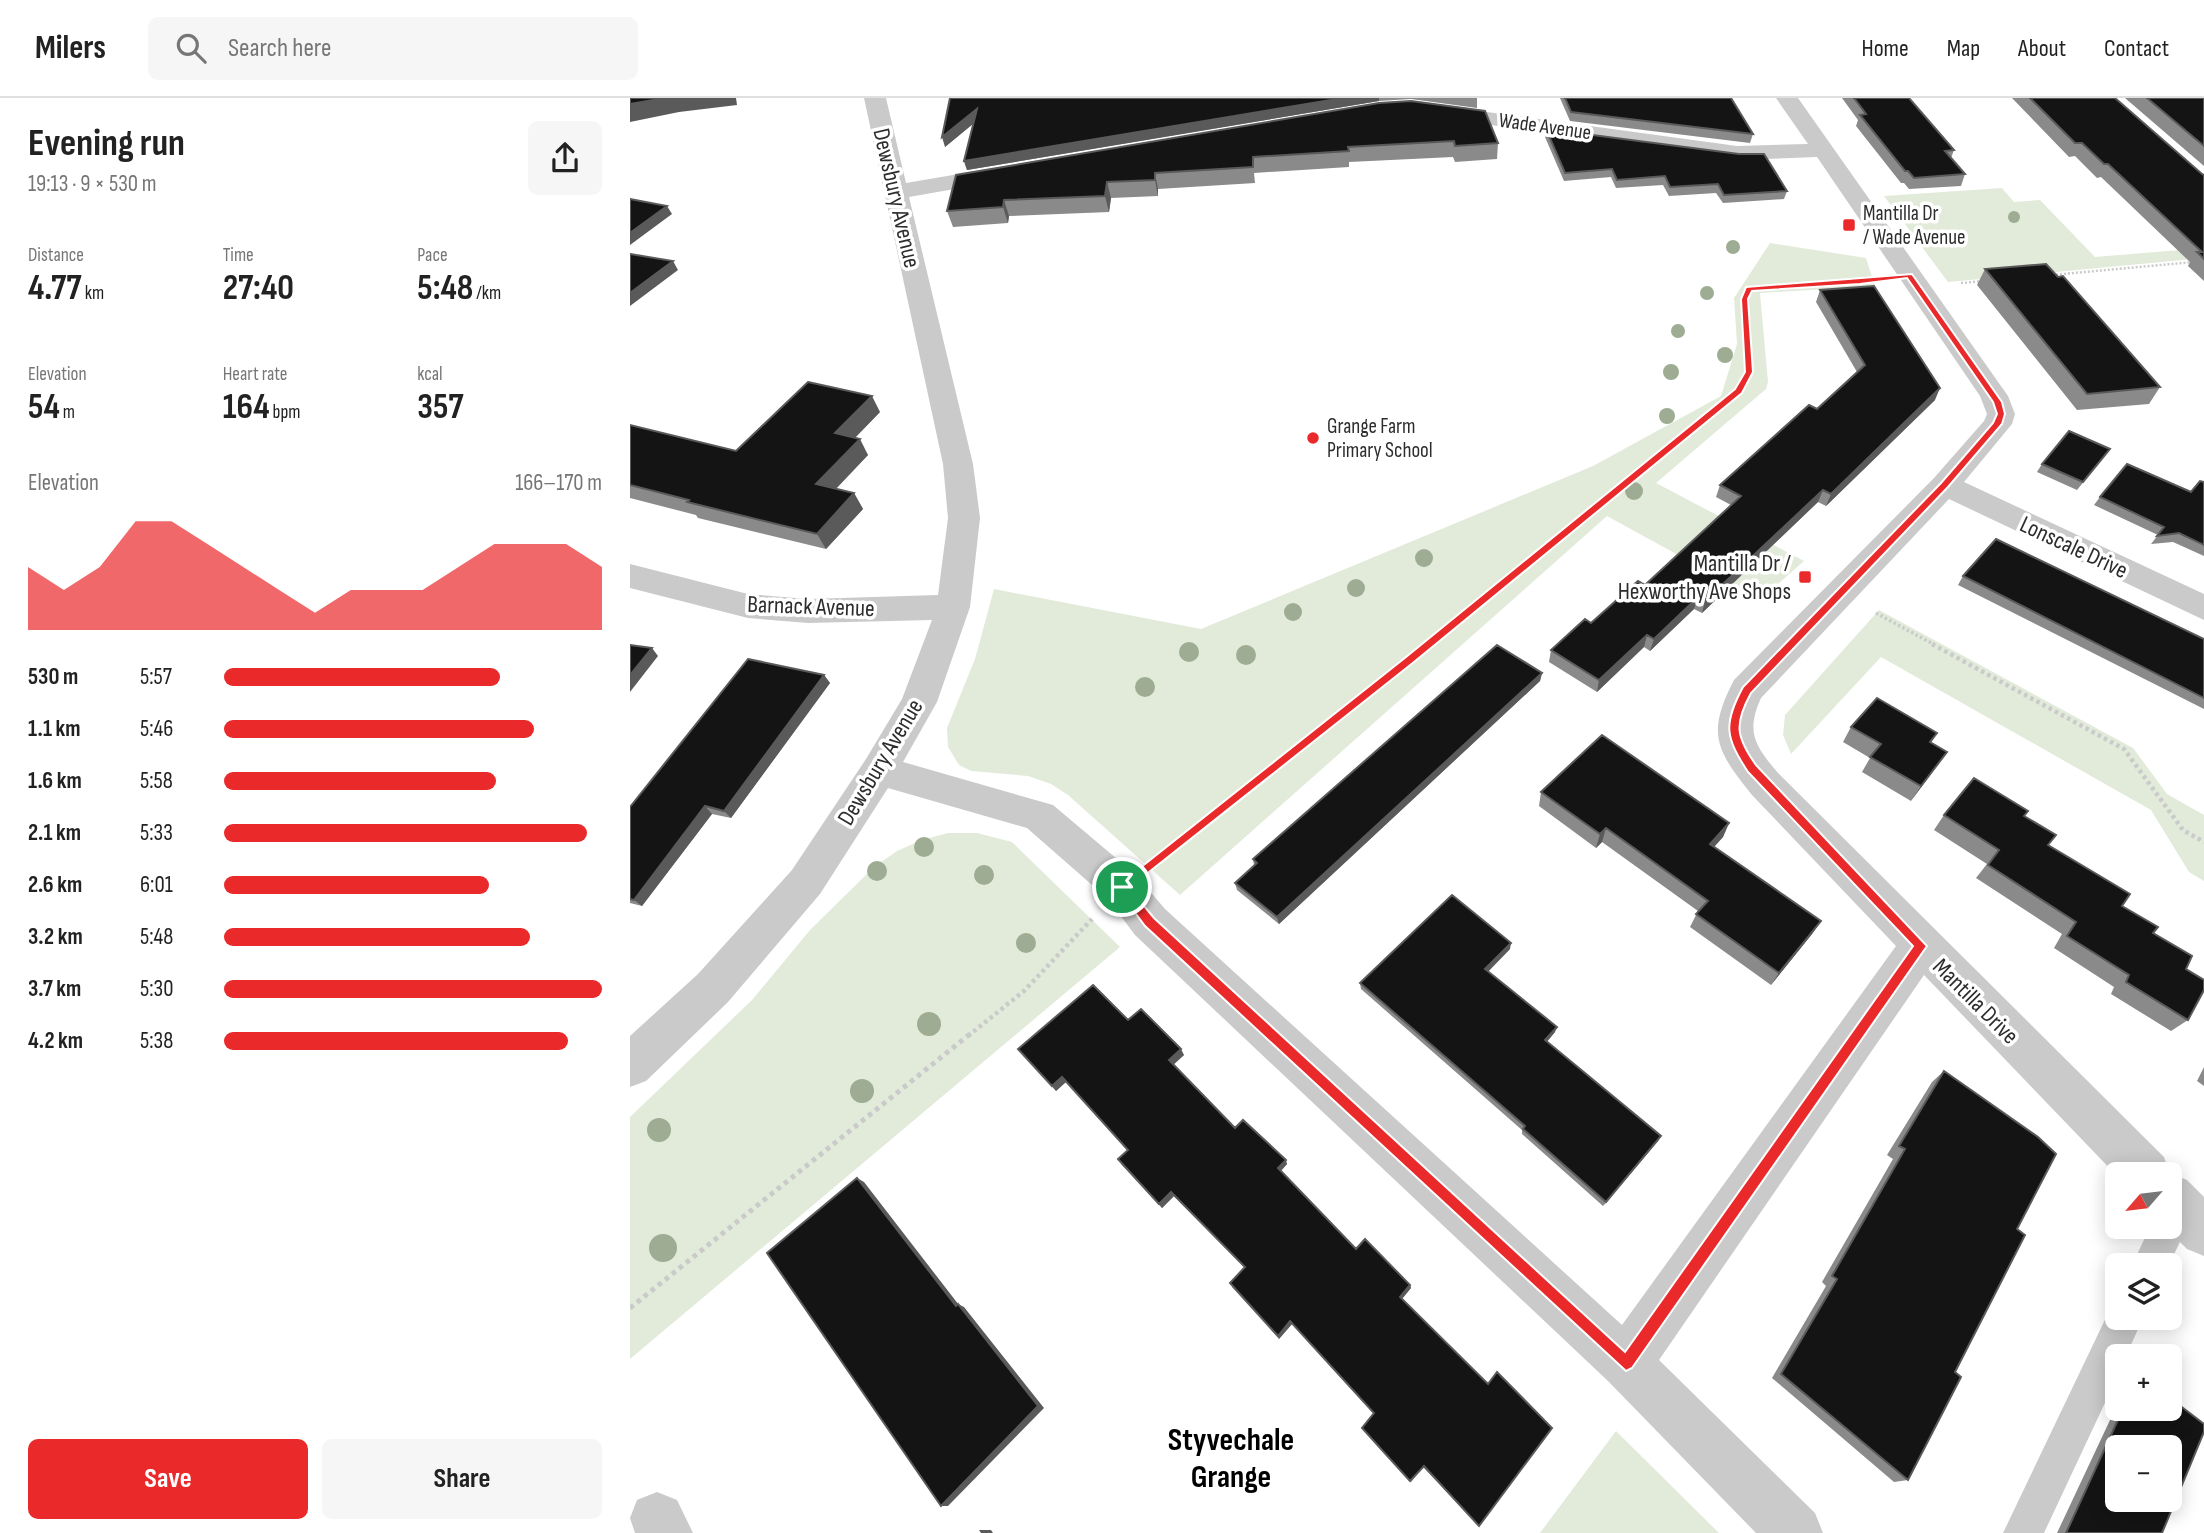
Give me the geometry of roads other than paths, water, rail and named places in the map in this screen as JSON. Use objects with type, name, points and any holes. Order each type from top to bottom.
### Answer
[{"type":"street","name":"Dewsbury Avenue","points":[[630,1066],[713,988],[806,881],[879,770],[919,702],[953,607],[964,518],[958,464],[875,98]]},
{"type":"street","points":[[1490,118],[1501,98]]},
{"type":"street","name":"Mantilla Drive","points":[[1787,98],[2001,409],[1997,424],[1945,485],[1747,690],[1732,729],[1739,750],[1765,784],[2127,1162]]},
{"type":"street","name":"Wade Avenue","points":[[1412,108],[1737,153],[1822,150]]},
{"type":"street","points":[[896,192],[1023,170]]},
{"type":"street","name":"Lonscale Drive","points":[[1945,485],[2204,608]]},
{"type":"street","name":"Barnack Avenue","points":[[630,576],[748,606],[808,611],[953,607]]},
{"type":"street","points":[[879,770],[1039,816],[1122,887],[1150,922],[1626,1363],[1795,1533]]},
{"type":"street","points":[[1626,1363],[1921,946]]},
{"type":"lane","points":[[2023,1533],[2119,1330]]},
{"type":"place","name":"Mantilla Dr / Wade Avenue","points":[[1849,225]]},
{"type":"place","name":"Grange Farm Primary School","points":[[1313,438]]},
{"type":"place","name":"Mantilla Dr / Hexworthy Ave Shops","points":[[1805,577]]},
{"type":"district","name":"Styvechale Grange","points":[[1231,1458]]}]
